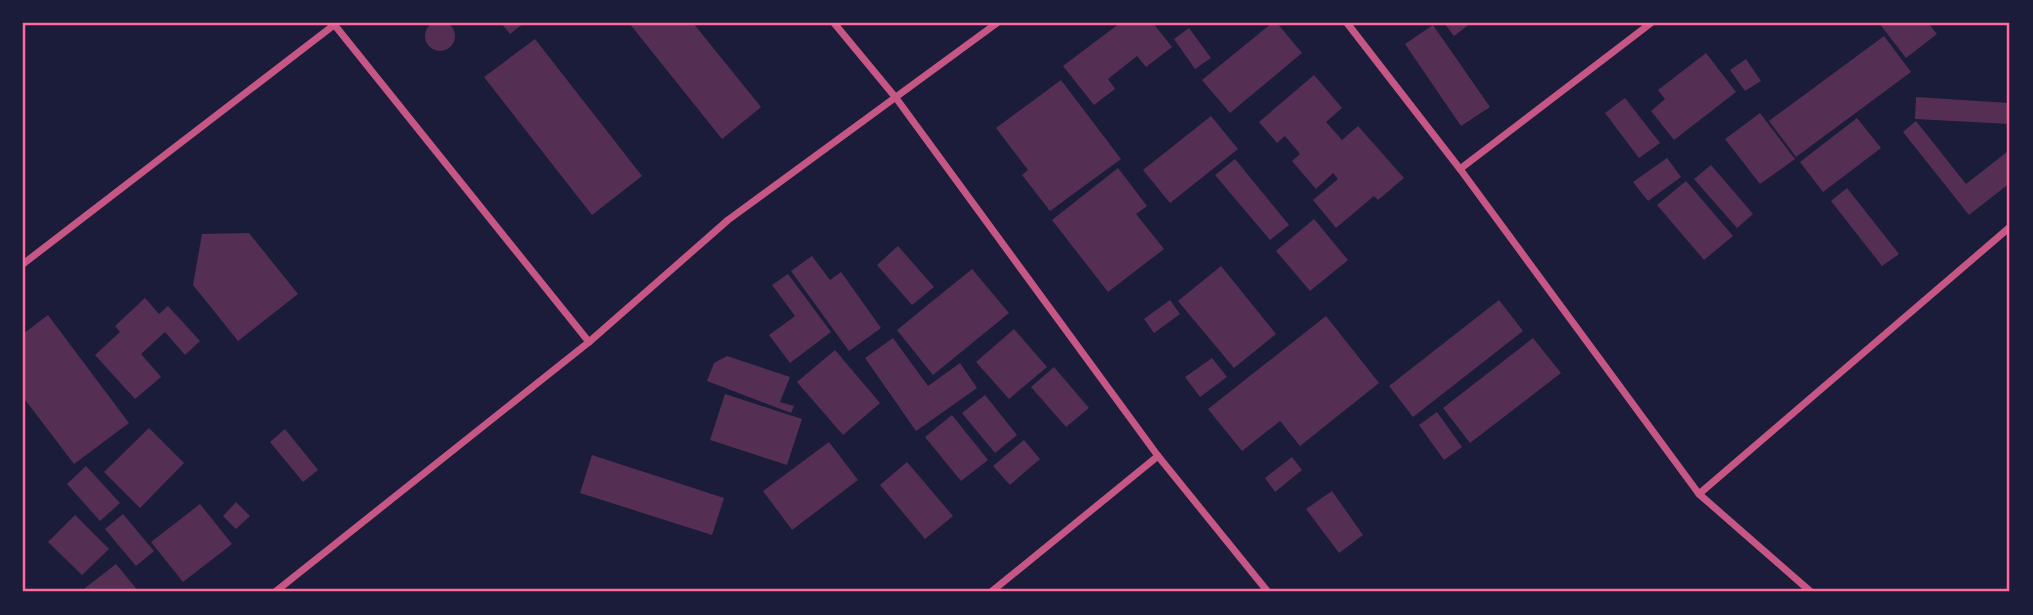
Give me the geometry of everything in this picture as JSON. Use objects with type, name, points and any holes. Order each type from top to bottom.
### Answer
[{"type":"street","points":[[834,23],[896,98],[1158,456],[1268,592]]},
{"type":"street","points":[[275,592],[589,342],[728,220],[997,23]]},
{"type":"street","points":[[1347,23],[1460,169],[1699,494],[1811,592]]},
{"type":"street","points":[[1460,169],[1651,23]]},
{"type":"street","points":[[23,264],[333,24],[589,342]]},
{"type":"street","points":[[1699,494],[2010,227]]},
{"type":"street","points":[[991,592],[1158,456]]},
{"type":"building","points":[[440,21],[451,25],[455,36],[451,47],[440,51],[429,47],[425,36],[429,25]]},
{"type":"building","points":[[501,23],[524,23],[510,34]]},
{"type":"building","points":[[629,23],[693,23],[761,107],[722,139]]},
{"type":"building","points":[[1120,23],[1153,23],[1172,47],[1146,67],[1137,56],[1108,79],[1115,89],[1094,105],[1063,66]]},
{"type":"building","points":[[1272,23],[1277,23],[1302,53],[1230,113],[1202,80]]},
{"type":"building","points":[[1444,23],[1471,23],[1454,36]]},
{"type":"building","points":[[1879,23],[1928,23],[1937,34],[1906,58]]},
{"type":"building","points":[[1433,25],[1490,107],[1461,126],[1405,44]]},
{"type":"building","points":[[1189,28],[1211,58],[1195,69],[1174,39]]},
{"type":"building","points":[[1884,36],[1911,72],[1796,157],[1769,121]]},
{"type":"building","points":[[535,39],[642,176],[592,215],[484,77]]},
{"type":"building","points":[[1706,53],[1736,92],[1674,140],[1651,111],[1665,99],[1658,90]]},
{"type":"building","points":[[1746,59],[1761,81],[1745,91],[1730,70]]},
{"type":"building","points":[[1314,75],[1342,108],[1326,122],[1342,140],[1358,126],[1404,178],[1378,200],[1374,196],[1336,228],[1313,200],[1338,179],[1333,173],[1316,189],[1292,161],[1300,154],[1285,136],[1277,143],[1259,122]]},
{"type":"building","points":[[1061,80],[1121,159],[1050,211],[1022,175],[1028,170],[996,128]]},
{"type":"building","points":[[1916,97],[2010,103],[2010,124],[1915,119]]},
{"type":"building","points":[[1625,98],[1660,143],[1639,158],[1605,113]]},
{"type":"building","points":[[1760,113],[1795,159],[1760,184],[1725,139]]},
{"type":"building","points":[[1211,116],[1238,149],[1170,203],[1143,170]]},
{"type":"building","points":[[1857,118],[1881,148],[1823,192],[1800,162]]},
{"type":"building","points":[[1916,121],[1966,184],[2007,152],[2010,156],[2010,183],[1969,215],[1903,132]]},
{"type":"building","points":[[1667,158],[1681,177],[1648,201],[1633,182]]},
{"type":"building","points":[[1235,159],[1289,225],[1270,240],[1215,175]]},
{"type":"building","points":[[1711,165],[1753,214],[1737,228],[1694,179]]},
{"type":"building","points":[[1118,168],[1147,206],[1136,214],[1164,249],[1108,292],[1052,220]]},
{"type":"building","points":[[1686,181],[1733,236],[1704,260],[1657,205]]},
{"type":"building","points":[[1847,188],[1899,254],[1882,266],[1831,201]]},
{"type":"building","points":[[1314,219],[1348,260],[1310,291],[1276,251]]},
{"type":"building","points":[[249,233],[298,294],[238,341],[193,285],[202,234]]},
{"type":"building","points":[[898,246],[934,287],[912,305],[877,265]]},
{"type":"building","points":[[812,256],[830,280],[841,272],[881,328],[849,351],[791,271]]},
{"type":"building","points":[[1221,266],[1276,334],[1234,368],[1178,301]]},
{"type":"building","points":[[972,269],[1009,313],[933,375],[897,330]]},
{"type":"building","points":[[788,274],[831,332],[790,363],[769,335],[795,316],[772,285]]},
{"type":"building","points":[[145,298],[159,314],[168,306],[200,341],[185,355],[165,332],[141,354],[161,377],[135,399],[95,355],[120,332],[115,326]]},
{"type":"building","points":[[1170,300],[1180,314],[1154,333],[1144,319]]},
{"type":"building","points":[[1499,300],[1523,331],[1413,417],[1389,386]]},
{"type":"building","points":[[48,315],[129,423],[74,464],[23,397],[23,334]]},
{"type":"building","points":[[1326,316],[1379,383],[1300,446],[1280,421],[1242,451],[1208,409]]},
{"type":"building","points":[[1014,329],[1047,367],[1009,399],[976,362]]},
{"type":"building","points":[[893,338],[928,386],[960,363],[977,388],[916,431],[865,358]]},
{"type":"building","points":[[1533,338],[1561,373],[1470,443],[1443,408]]},
{"type":"building","points":[[835,350],[880,403],[843,435],[797,382]]},
{"type":"building","points":[[727,356],[790,377],[780,402],[794,406],[791,413],[707,381],[714,363]]},
{"type":"building","points":[[1212,358],[1227,377],[1200,397],[1185,377]]},
{"type":"building","points":[[1054,367],[1089,408],[1066,427],[1031,387]]},
{"type":"building","points":[[725,394],[802,419],[787,465],[710,440]]},
{"type":"building","points":[[985,395],[1017,435],[995,453],[962,413]]},
{"type":"building","points":[[1437,412],[1462,447],[1444,460],[1419,425]]},
{"type":"building","points":[[952,415],[988,460],[961,481],[925,437]]},
{"type":"building","points":[[149,428],[184,463],[140,508],[104,472]]},
{"type":"building","points":[[285,429],[318,470],[303,482],[270,442]]},
{"type":"building","points":[[1024,440],[1040,459],[1010,485],[993,466]]},
{"type":"building","points":[[829,442],[858,480],[792,530],[763,491]]},
{"type":"building","points":[[592,455],[724,498],[712,535],[580,493]]},
{"type":"building","points":[[1292,457],[1302,470],[1275,492],[1265,478]]},
{"type":"building","points":[[907,462],[953,516],[925,539],[880,485]]},
{"type":"building","points":[[86,466],[120,503],[100,521],[67,484]]},
{"type":"building","points":[[1332,491],[1363,535],[1339,553],[1306,509]]},
{"type":"building","points":[[236,502],[250,516],[236,529],[223,516]]},
{"type":"building","points":[[200,504],[232,544],[183,582],[151,542]]},
{"type":"building","points":[[123,514],[154,551],[136,566],[105,529]]},
{"type":"building","points":[[75,515],[109,549],[82,575],[48,542]]},
{"type":"building","points":[[116,564],[139,592],[80,592]]}]
